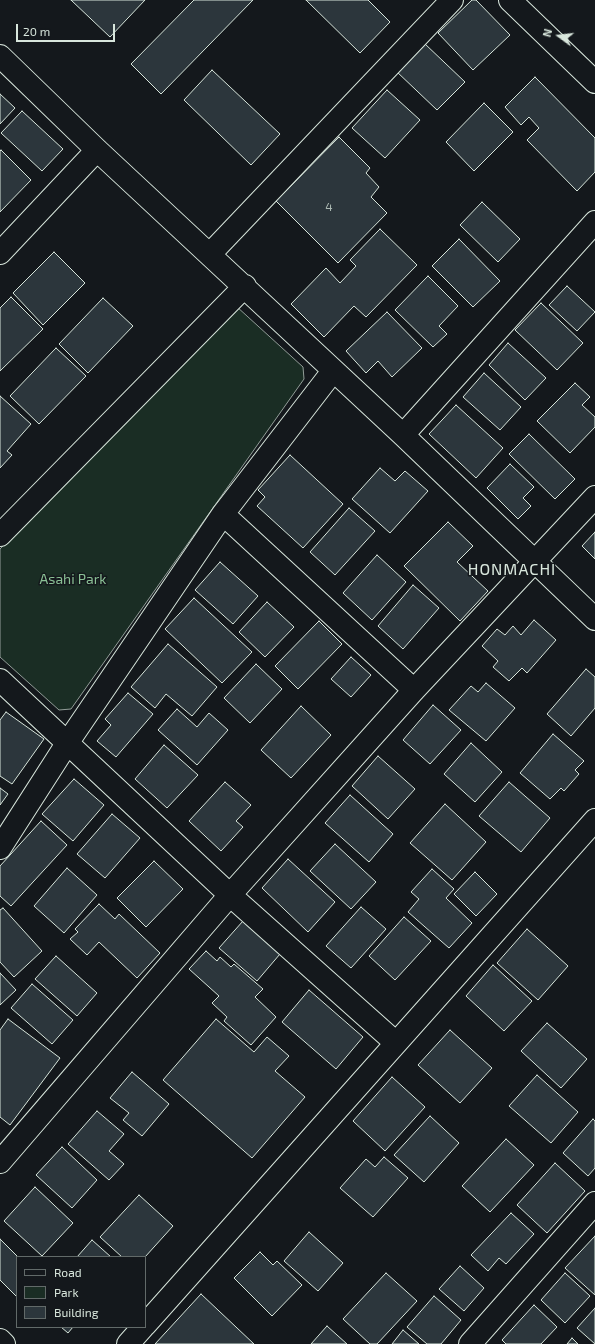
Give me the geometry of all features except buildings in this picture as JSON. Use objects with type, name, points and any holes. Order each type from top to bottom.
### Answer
[{"type":"street","points":[[210,254],[452,0]]},
{"type":"street","points":[[510,0],[595,82]]},
{"type":"street","points":[[0,56],[97,150],[245,286],[333,371],[403,435],[595,619]]},
{"type":"street","points":[[0,253],[97,150]]},
{"type":"street","points":[[403,435],[595,222]]},
{"type":"street","points":[[0,535],[245,286]]},
{"type":"street","points":[[0,848],[68,742],[223,514],[333,371]]},
{"type":"street","points":[[0,1162],[230,895],[414,690],[595,498]]},
{"type":"street","points":[[223,514],[414,690]]},
{"type":"street","points":[[0,680],[230,895],[396,1043]]},
{"type":"street","points":[[146,1324],[595,820]]},
{"type":"street","points":[[470,1344],[595,1203]]},
{"type":"street","points":[[128,1344],[142,1328]]},
{"type":"street","points":[[0,1340],[4,1344]]},
{"type":"green space","name":"Asahi Park","points":[[236,306],[303,367],[304,379],[71,709],[59,710],[0,657],[0,549]]},
{"type":"district","name":"HONMACHI","points":[[512,570]]}]
